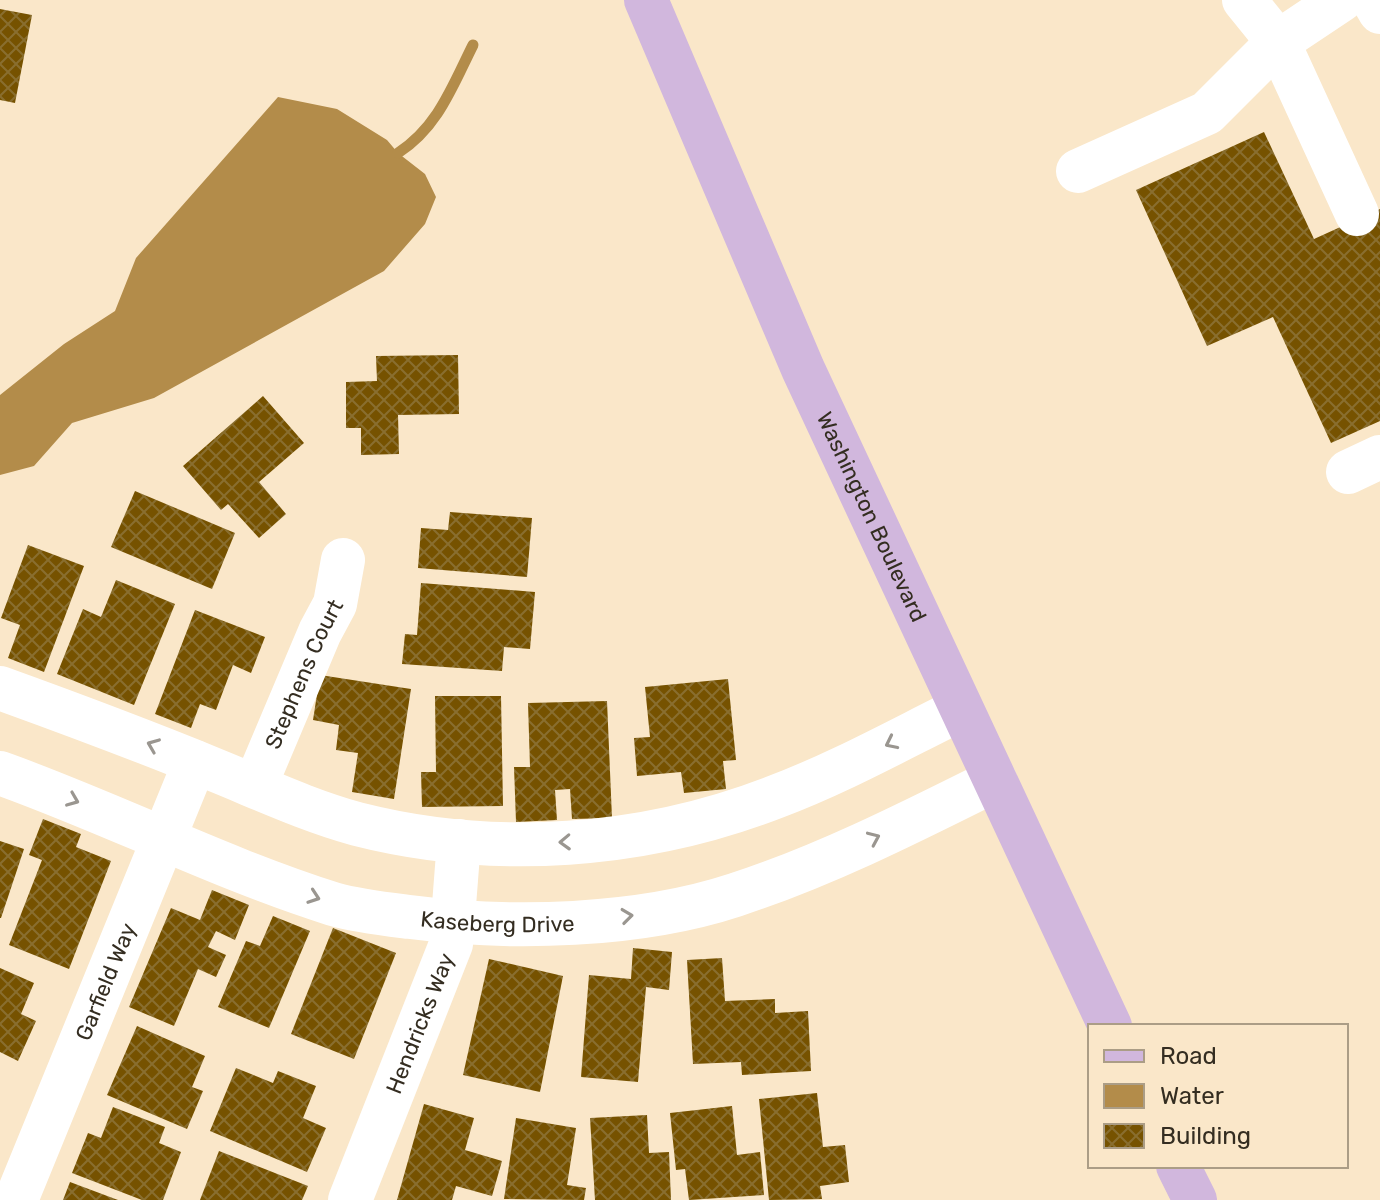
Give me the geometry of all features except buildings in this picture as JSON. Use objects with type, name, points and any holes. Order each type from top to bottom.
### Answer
[{"type":"main road","name":"Washington Boulevard","points":[[646,0],[803,369],[1109,1024]]},
{"type":"main road","points":[[1179,1168],[1195,1200]]},
{"type":"street","points":[[1244,0],[1278,42],[1357,214]]},
{"type":"street","points":[[1078,171],[1207,113],[1278,42],[1341,0]]},
{"type":"street","points":[[1373,0],[1380,12]]},
{"type":"street","name":"Stephens Court","points":[[255,786],[320,632],[335,604],[343,560]]},
{"type":"street","points":[[0,688],[356,824],[459,841],[521,844],[593,841],[710,820],[776,797],[961,709]]},
{"type":"street","name":"Garfield Way","points":[[16,1200],[195,762]]},
{"type":"street","name":"Kaseberg Drive","points":[[0,773],[55,792],[336,905],[453,923],[523,924],[599,920],[668,911],[733,896],[801,870],[995,780]]},
{"type":"street","name":"Hendricks Way","points":[[350,1200],[451,944],[459,841]]},
{"type":"water","points":[[278,97],[337,109],[387,140],[425,174],[436,197],[425,224],[384,271],[154,398],[72,423],[34,466],[0,475],[0,395],[64,344],[115,311],[136,258]]},
{"type":"waterway","points":[[398,153],[412,143],[434,118],[473,45]]}]
